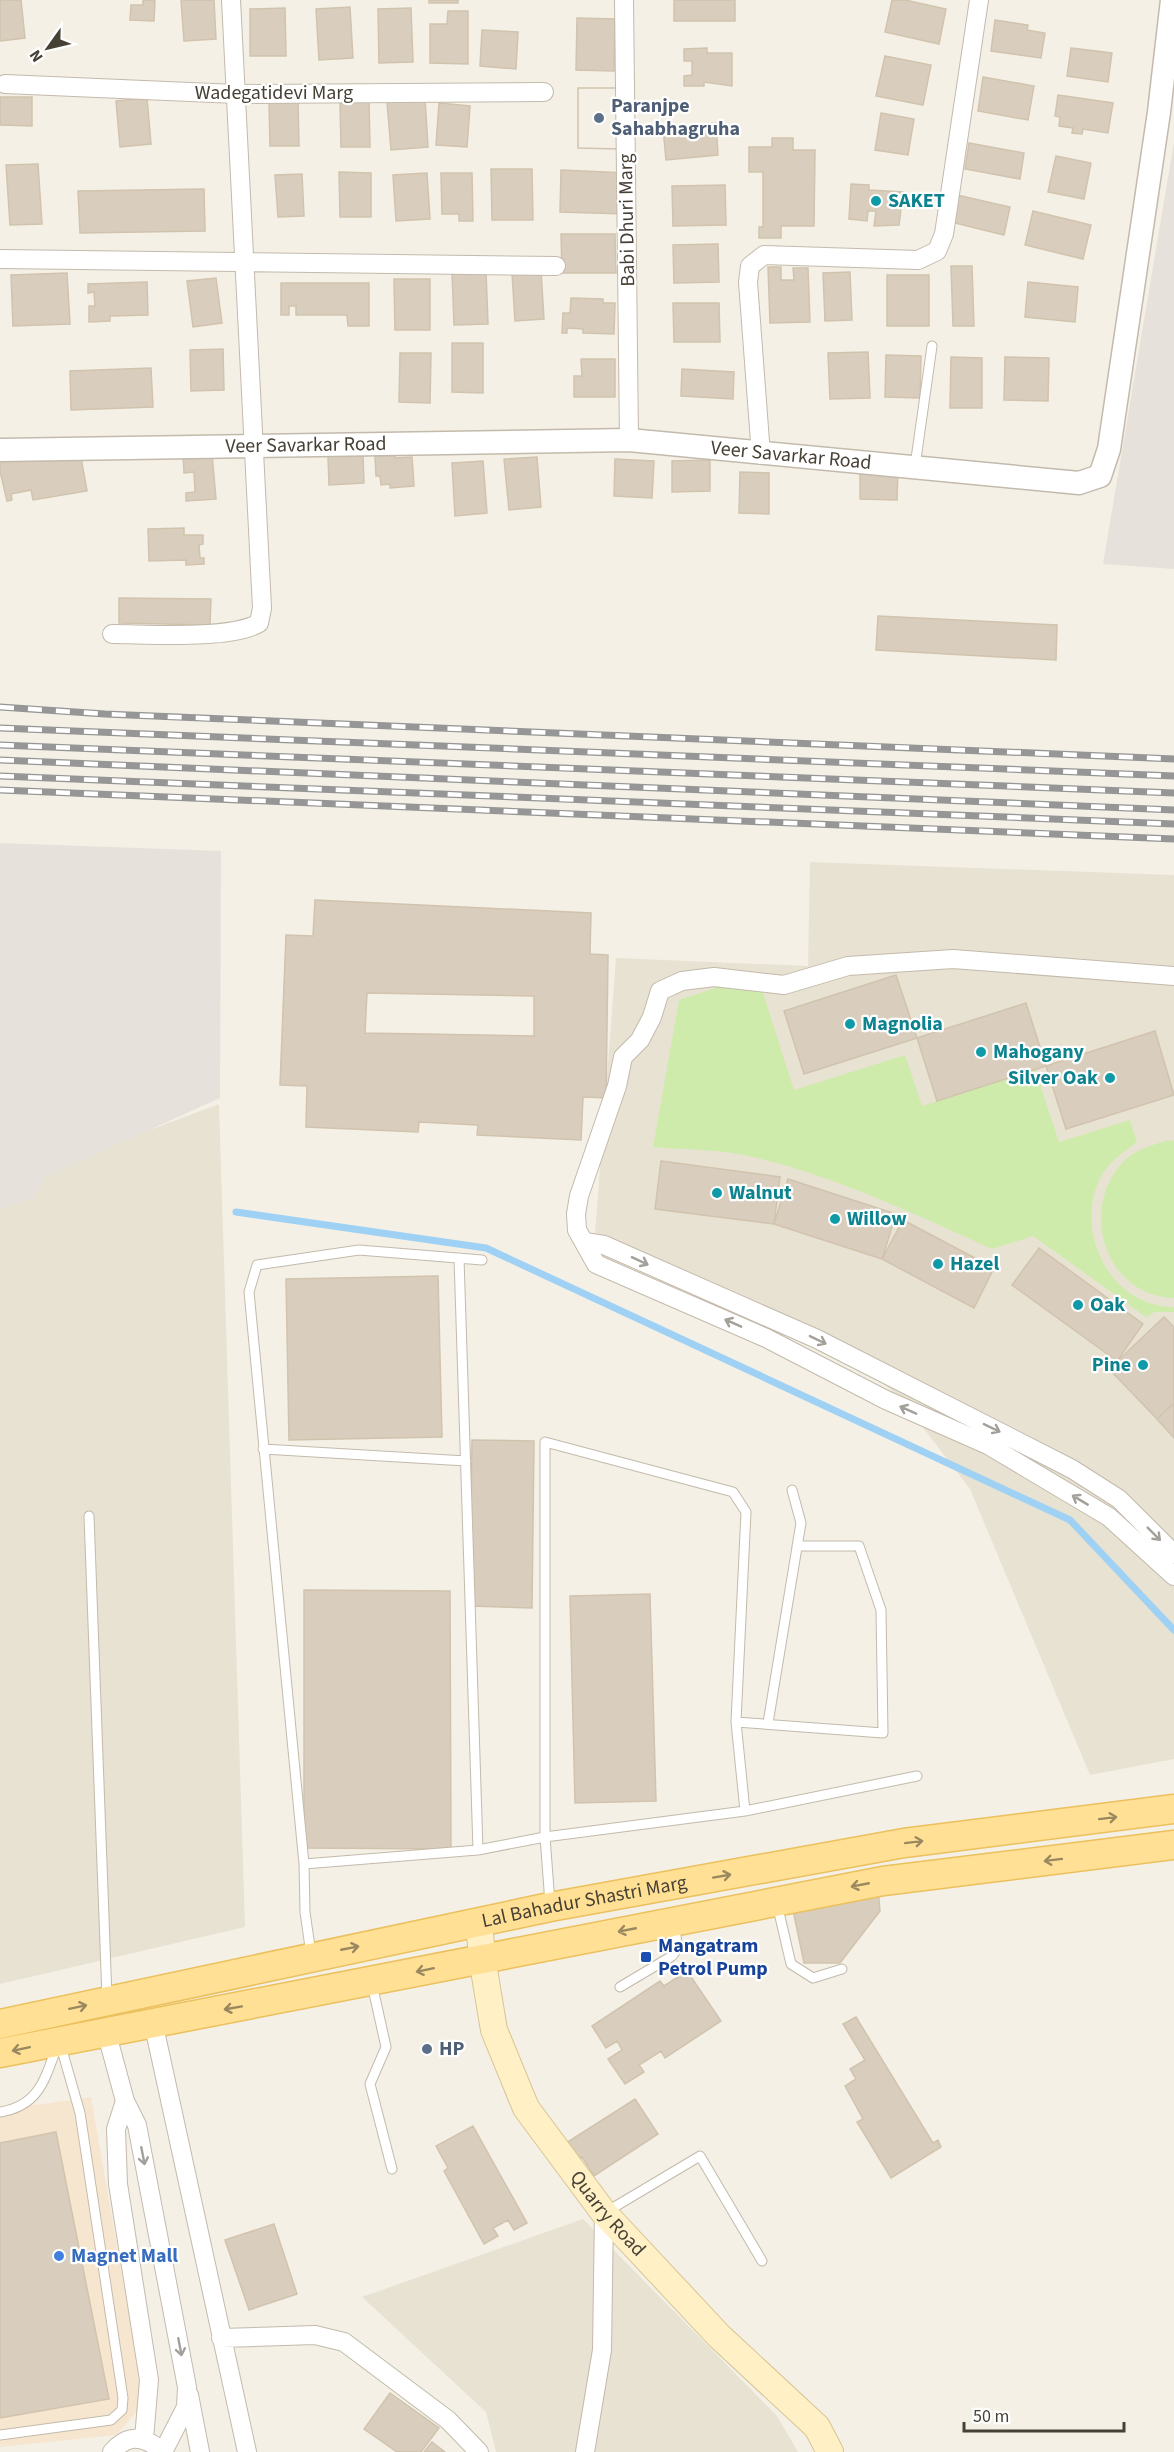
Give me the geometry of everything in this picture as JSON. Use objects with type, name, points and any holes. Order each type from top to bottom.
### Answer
[{"type":"main road","name":"Lal Bahadur Shastri Marg","points":[[0,2024],[550,1907],[904,1843],[1174,1809]]},
{"type":"main road","name":"Lal Bahadur Shastri Marg","points":[[0,2053],[883,1881],[1174,1845]]},
{"type":"main road","name":"Quarry Road","points":[[479,1922],[482,1958],[494,2030],[526,2108],[604,2213],[719,2336],[817,2427],[830,2452]]},
{"type":"street","points":[[112,634],[226,632],[249,629],[260,623],[262,608],[231,0]]},
{"type":"street","name":"Babi Dhuri Marg","points":[[624,0],[629,440]]},
{"type":"street","points":[[761,455],[748,282],[750,266],[764,255],[918,260],[938,251],[944,234],[979,0]]},
{"type":"street","name":"Veer Savarkar Road","points":[[0,450],[254,444],[629,440],[761,455],[1079,483],[1100,476],[1109,449],[1163,112],[1172,0]]},
{"type":"street","name":"Wadegatidevi Marg","points":[[5,84],[236,94],[544,92]]},
{"type":"street","points":[[0,259],[556,266]]},
{"type":"street","points":[[1174,976],[953,959],[848,966],[784,985],[714,978],[682,981],[660,991],[652,1017],[640,1040],[622,1057],[618,1086],[579,1196],[576,1214],[577,1230],[596,1264],[785,1348],[886,1400],[988,1445],[1109,1518],[1174,1576]]},
{"type":"street","points":[[585,1242],[604,1245],[791,1328],[1072,1469],[1119,1499],[1174,1554]]},
{"type":"street","points":[[785,1348],[791,1328]]},
{"type":"street","points":[[153,2022],[248,2452]]},
{"type":"street","points":[[106,2031],[125,2101],[137,2125],[200,2452]]},
{"type":"street","points":[[125,2101],[116,2129],[118,2184],[149,2380],[144,2439]]},
{"type":"street","points":[[585,2452],[602,2350],[604,2213]]},
{"type":"street","points":[[221,2338],[315,2335],[344,2342],[448,2420],[479,2452]]},
{"type":"street","points":[[163,2452],[186,2407],[188,2387]]},
{"type":"street","points":[[112,2452],[120,2443],[131,2438],[144,2439],[158,2452]]},
{"type":"lane","points":[[915,468],[932,346]]},
{"type":"lane","points":[[312,1956],[305,1912],[304,1864],[249,1293],[257,1265],[359,1250],[482,1260]]},
{"type":"lane","points":[[459,1258],[478,1850]]},
{"type":"lane","points":[[550,1907],[545,1837],[545,1442],[733,1492],[746,1512],[736,1722],[745,1811]]},
{"type":"lane","points":[[263,1449],[466,1461]]},
{"type":"lane","points":[[768,1723],[801,1523],[792,1490]]},
{"type":"lane","points":[[89,1516],[107,2000]]},
{"type":"lane","points":[[736,1722],[884,1733],[880,1610],[859,1546],[797,1546]]},
{"type":"lane","points":[[304,1864],[478,1850],[545,1837],[745,1811],[917,1776]]},
{"type":"lane","points":[[776,1902],[791,1964],[813,1978],[842,1969]]},
{"type":"lane","points":[[620,1987],[672,1956],[678,1948],[673,1921]]},
{"type":"lane","points":[[372,1982],[386,2047],[370,2084],[392,2169]]},
{"type":"lane","points":[[0,2112],[14,2110],[33,2097],[43,2084],[59,2041]]},
{"type":"lane","points":[[0,2435],[111,2420],[122,2410],[123,2398],[80,2113],[59,2041]]},
{"type":"lane","points":[[604,2213],[700,2156],[762,2261]]},
{"type":"shaded area","points":[[1174,142],[1174,569],[1103,564]]},
{"type":"shaded area","points":[[0,843],[221,851],[220,1098],[43,1178],[36,1198],[0,1208]]},
{"type":"shaded area","points":[[810,862],[1174,875],[1174,1759],[1090,1775],[970,1489],[905,1404],[842,1343],[595,1234],[616,958],[808,966]]},
{"type":"shaded area","points":[[219,1104],[245,1927],[0,1984],[0,1186]]},
{"type":"shaded area","name":"Magnet Mall","points":[[91,2097],[144,2403],[116,2435],[0,2447],[0,2110]]},
{"type":"shaded area","points":[[583,2219],[777,2416],[798,2452],[496,2452],[486,2412],[362,2297]]},
{"type":"green space","points":[[757,974],[794,1090],[905,1055],[922,1106],[1035,1069],[1059,1142],[1130,1120],[1137,1142],[1103,1173],[1094,1194],[1091,1216],[1094,1239],[1102,1260],[1114,1279],[1131,1294],[1151,1303],[1174,1307],[1174,1312],[1155,1312],[1146,1317],[1033,1236],[992,1249],[874,1197],[814,1174],[728,1152],[653,1147],[679,1000]]},
{"type":"green space","points":[[1168,1140],[1174,1141],[1174,1298],[1150,1294],[1131,1283],[1116,1267],[1106,1247],[1101,1226],[1102,1204],[1109,1182],[1122,1163],[1138,1151]]},
{"type":"building","points":[[0,0],[21,0],[25,38],[0,41]]},
{"type":"building","points":[[143,0],[155,0],[154,21],[130,20],[131,5],[143,5]]},
{"type":"building","points":[[181,0],[214,0],[216,39],[184,41]]},
{"type":"building","points":[[429,0],[458,0],[458,3],[429,3]]},
{"type":"building","points":[[674,0],[735,0],[735,21],[674,21]]},
{"type":"building","points":[[892,0],[905,0],[946,9],[939,44],[885,32]]},
{"type":"building","points":[[350,7],[353,58],[319,60],[316,9]]},
{"type":"building","points":[[285,8],[286,56],[250,56],[250,9]]},
{"type":"building","points":[[411,8],[413,62],[379,63],[378,9]]},
{"type":"building","points":[[448,11],[468,11],[468,64],[430,63],[430,24],[447,24]]},
{"type":"building","points":[[577,18],[615,19],[614,71],[576,70]]},
{"type":"building","points":[[995,20],[1028,25],[1027,30],[1045,33],[1041,58],[991,51]]},
{"type":"building","points":[[482,30],[518,32],[516,69],[480,66]]},
{"type":"building","points":[[707,48],[707,53],[732,53],[732,86],[704,82],[704,86],[684,86],[684,76],[692,75],[692,61],[684,61],[684,49]]},
{"type":"building","points":[[1071,48],[1112,53],[1108,82],[1067,76]]},
{"type":"building","points":[[885,56],[931,65],[923,105],[876,96]]},
{"type":"building","points":[[983,77],[1034,86],[1028,120],[978,111]]},
{"type":"building","name":"Paranjpe Sahabhagruha","points":[[578,88],[619,88],[619,149],[578,148]]},
{"type":"building","name":"Paranjpe Sahabhagruha","points":[[578,88],[619,88],[619,149],[578,148]]},
{"type":"building","points":[[1058,95],[1113,103],[1108,133],[1083,129],[1082,134],[1072,133],[1073,128],[1059,126],[1060,117],[1055,116]]},
{"type":"building","points":[[0,97],[32,97],[32,126],[0,125]]},
{"type":"building","points":[[147,98],[151,144],[120,147],[116,101]]},
{"type":"building","points":[[425,99],[428,147],[391,150],[387,102]]},
{"type":"building","points":[[298,100],[299,146],[270,146],[269,101]]},
{"type":"building","points":[[369,102],[370,147],[341,147],[340,103]]},
{"type":"building","points":[[439,103],[470,106],[467,147],[436,145]]},
{"type":"building","points":[[881,113],[914,119],[908,155],[875,150]]},
{"type":"building","points":[[716,123],[718,155],[666,160],[663,128]]},
{"type":"building","points":[[772,138],[793,138],[793,150],[815,150],[814,226],[781,226],[781,238],[759,238],[759,227],[763,227],[763,172],[749,172],[749,147],[772,147]]},
{"type":"building","points":[[969,143],[1024,153],[1020,179],[965,169]]},
{"type":"building","points":[[1056,156],[1091,163],[1084,199],[1048,192]]},
{"type":"building","points":[[38,164],[42,224],[10,225],[6,165]]},
{"type":"building","points":[[491,169],[532,169],[533,220],[492,220]]},
{"type":"building","points":[[561,170],[626,173],[624,214],[560,212]]},
{"type":"building","points":[[339,172],[371,173],[371,217],[340,217]]},
{"type":"building","points":[[427,173],[430,219],[396,221],[393,175]]},
{"type":"building","points":[[441,173],[472,173],[473,221],[459,221],[459,214],[442,214]]},
{"type":"building","points":[[302,174],[304,216],[278,217],[275,175]]},
{"type":"building","name":"SAKET","points":[[851,184],[869,185],[869,190],[903,192],[899,225],[874,226],[876,211],[868,211],[867,221],[849,219]]},
{"type":"building","points":[[725,185],[726,225],[673,226],[672,186]]},
{"type":"building","points":[[204,189],[205,231],[80,233],[78,191]]},
{"type":"building","points":[[957,195],[1010,207],[1004,235],[951,222]]},
{"type":"building","points":[[1033,211],[1091,225],[1083,259],[1025,245]]},
{"type":"building","points":[[561,234],[615,234],[616,273],[562,273]]},
{"type":"building","points":[[718,244],[719,282],[674,283],[673,245]]},
{"type":"building","points":[[951,266],[972,266],[974,326],[953,326]]},
{"type":"building","points":[[768,267],[781,267],[781,280],[794,280],[793,268],[808,268],[810,322],[770,323]]},
{"type":"building","points":[[486,271],[488,324],[454,325],[452,272]]},
{"type":"building","points":[[541,271],[544,319],[515,321],[512,273]]},
{"type":"building","points":[[850,272],[852,320],[825,321],[823,273]]},
{"type":"building","points":[[67,273],[70,324],[13,326],[11,275]]},
{"type":"building","points":[[887,275],[929,275],[929,326],[887,326]]},
{"type":"building","points":[[216,278],[222,323],[193,327],[187,281]]},
{"type":"building","points":[[394,279],[430,279],[430,330],[395,330]]},
{"type":"building","points":[[147,282],[148,315],[110,316],[110,321],[89,322],[89,306],[95,306],[94,292],[88,293],[88,284]]},
{"type":"building","points":[[1028,282],[1078,287],[1075,322],[1025,317]]},
{"type":"building","points":[[281,283],[369,283],[369,326],[348,326],[347,315],[296,315],[296,306],[289,306],[289,315],[281,315]]},
{"type":"building","points":[[571,298],[603,299],[603,303],[615,303],[614,334],[583,333],[583,329],[567,328],[567,333],[562,333],[563,313],[570,313]]},
{"type":"building","points":[[673,303],[719,303],[720,342],[674,342]]},
{"type":"building","points":[[452,343],[483,343],[483,393],[452,392]]},
{"type":"building","points":[[223,349],[224,390],[191,391],[190,350]]},
{"type":"building","points":[[868,352],[870,398],[830,399],[828,353]]},
{"type":"building","points":[[400,353],[431,353],[430,403],[399,402]]},
{"type":"building","points":[[886,355],[921,356],[920,398],[885,397]]},
{"type":"building","points":[[951,357],[982,358],[982,408],[950,408]]},
{"type":"building","points":[[1005,357],[1049,358],[1048,401],[1004,400]]},
{"type":"building","points":[[581,359],[615,359],[615,397],[574,397],[574,376],[582,376]]},
{"type":"building","points":[[151,368],[153,407],[71,410],[70,371]]},
{"type":"building","points":[[682,369],[734,372],[733,399],[681,396]]},
{"type":"building","points":[[80,452],[87,491],[33,500],[31,490],[11,494],[12,500],[7,501],[0,471],[0,456]]},
{"type":"building","points":[[183,453],[212,454],[216,499],[186,501],[186,493],[195,492],[194,472],[184,473]]},
{"type":"building","points":[[363,455],[364,483],[329,485],[328,456]]},
{"type":"building","points":[[395,455],[395,458],[412,457],[414,486],[390,488],[390,484],[381,485],[380,476],[376,476],[375,456]]},
{"type":"building","points":[[537,457],[541,507],[509,510],[504,459]]},
{"type":"building","points":[[615,459],[654,461],[652,498],[614,496]]},
{"type":"building","points":[[710,460],[710,491],[672,492],[672,461]]},
{"type":"building","points":[[483,461],[487,513],[455,516],[452,463]]},
{"type":"building","points":[[860,468],[898,469],[897,500],[860,499]]},
{"type":"building","points":[[740,472],[769,473],[769,514],[739,513]]},
{"type":"building","points":[[184,528],[184,535],[203,535],[203,544],[199,545],[200,558],[204,558],[204,564],[186,565],[186,560],[149,561],[148,529]]},
{"type":"building","points":[[119,598],[211,599],[210,625],[119,623]]},
{"type":"building","points":[[878,616],[1057,625],[1056,660],[876,650]]},
{"type":"building","points":[[315,900],[591,913],[590,954],[608,955],[606,1098],[583,1097],[581,1140],[477,1135],[478,1125],[419,1122],[418,1132],[306,1127],[307,1086],[280,1085],[286,935],[313,936]],"holes":[[[367,993],[534,996],[534,1036],[365,1033]]]},
{"type":"building","name":"Magnolia","points":[[896,975],[917,1038],[804,1074],[784,1011]]},
{"type":"building","name":"Mahogany","points":[[1026,1003],[1046,1066],[937,1101],[917,1038]]},
{"type":"building","name":"Silver Oak","points":[[1155,1031],[1174,1095],[1066,1129],[1046,1066]]},
{"type":"building","name":"Walnut","points":[[661,1161],[780,1177],[774,1224],[655,1209]]},
{"type":"building","name":"Willow","points":[[788,1179],[896,1214],[882,1259],[774,1224]]},
{"type":"building","name":"Hazel","points":[[903,1220],[994,1268],[974,1308],[882,1259]]},
{"type":"building","name":"Oak","points":[[1039,1248],[1143,1324],[1117,1361],[1012,1285]]},
{"type":"building","points":[[438,1276],[442,1437],[289,1440],[286,1279]]},
{"type":"building","name":"Pine","points":[[1164,1317],[1174,1327],[1174,1403],[1157,1419],[1109,1369]]},
{"type":"building","points":[[1174,1403],[1174,1438],[1157,1419]]},
{"type":"building","points":[[472,1440],[534,1441],[532,1608],[470,1606]]},
{"type":"building","points":[[304,1590],[450,1591],[451,1849],[304,1848]]},
{"type":"building","points":[[650,1594],[656,1801],[575,1803],[570,1596]]},
{"type":"building","points":[[878,1889],[880,1911],[840,1963],[804,1963],[792,1905]]},
{"type":"building","points":[[687,1971],[721,2021],[665,2058],[661,2051],[639,2065],[644,2072],[625,2084],[608,2059],[622,2050],[617,2041],[606,2048],[592,2026],[660,1981],[664,1986]]},
{"type":"building","points":[[856,2017],[933,2143],[938,2140],[941,2147],[891,2178],[857,2122],[863,2119],[845,2086],[856,2079],[850,2069],[865,2060],[843,2024]]},
{"type":"building","points":[[635,2099],[658,2134],[594,2176],[582,2157],[577,2160],[566,2143]]},
{"type":"building","points":[[473,2126],[527,2223],[514,2230],[508,2220],[493,2228],[498,2236],[484,2244],[444,2171],[448,2168],[436,2146]]},
{"type":"building","points":[[56,2132],[109,2399],[0,2418],[0,2143]]},
{"type":"building","points":[[274,2224],[297,2294],[249,2310],[225,2240]]},
{"type":"building","points":[[390,2393],[439,2428],[421,2452],[397,2452],[364,2429]]},
{"type":"building","points":[[432,2442],[445,2452],[424,2452]]},
{"type":"waterway","points":[[236,1212],[486,1248],[1070,1520],[1174,1630]]},
{"type":"railway","points":[[0,707],[105,714],[1174,759]]},
{"type":"railway","points":[[0,728],[1174,776]]},
{"type":"railway","points":[[0,745],[1174,793]]},
{"type":"railway","points":[[0,760],[1174,810]]},
{"type":"railway","points":[[0,776],[1174,824]]},
{"type":"railway","points":[[0,790],[1174,839]]},
{"type":"place","name":"Paranjpe Sahabhagruha","points":[[599,118]]},
{"type":"place","name":"SAKET","points":[[876,201]]},
{"type":"place","name":"Magnolia","points":[[850,1024]]},
{"type":"place","name":"Mahogany","points":[[981,1052]]},
{"type":"place","name":"Silver Oak","points":[[1110,1078]]},
{"type":"place","name":"Walnut","points":[[717,1193]]},
{"type":"place","name":"Willow","points":[[835,1219]]},
{"type":"place","name":"Hazel","points":[[938,1264]]},
{"type":"place","name":"Oak","points":[[1078,1305]]},
{"type":"place","name":"Pine","points":[[1143,1365]]},
{"type":"place","name":"Mangatram Petrol Pump","points":[[646,1957]]},
{"type":"place","name":"HP","points":[[427,2049]]},
{"type":"place","name":"Magnet Mall","points":[[59,2256]]}]
